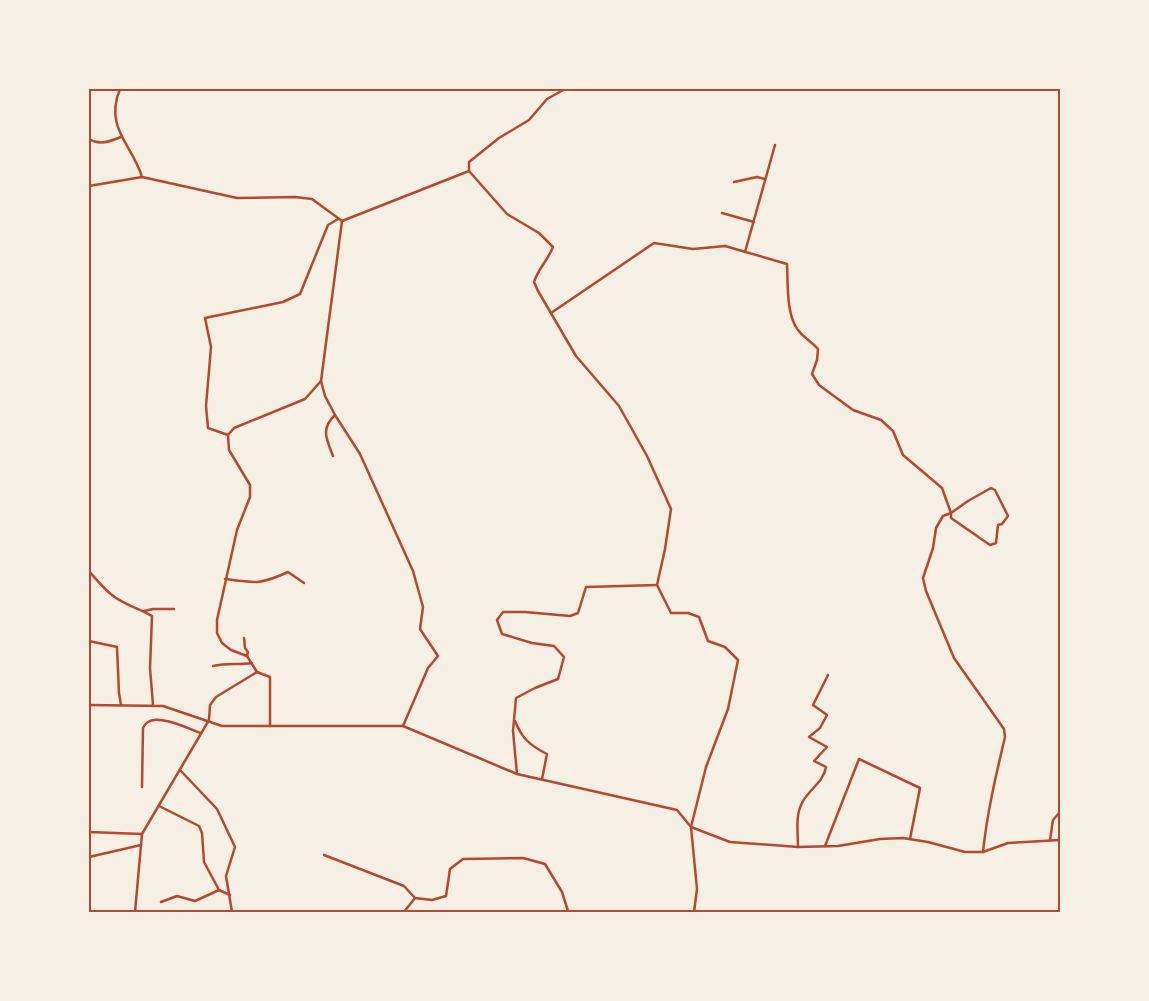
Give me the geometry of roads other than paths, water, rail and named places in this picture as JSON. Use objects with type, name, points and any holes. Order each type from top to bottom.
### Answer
[{"type":"street","points":[[120,89],[117,97],[116,114],[118,130],[142,177]]},
{"type":"street","points":[[564,89],[548,99],[529,120],[498,138],[469,162],[469,171],[506,214],[539,233],[553,247],[548,260],[537,272],[534,282],[576,356],[619,406],[647,456],[671,509],[657,585],[670,613],[699,617],[708,641],[725,647],[738,660],[728,709],[706,767],[691,827],[697,889],[694,912]]},
{"type":"street","points":[[89,140],[103,143],[121,136]]},
{"type":"street","points":[[745,252],[775,145]]},
{"type":"street","points":[[89,186],[142,177],[237,198],[295,197],[312,199],[342,221],[469,171]]},
{"type":"street","points":[[734,182],[757,177],[765,179]]},
{"type":"street","points":[[722,213],[754,222]]},
{"type":"street","points":[[228,435],[208,428],[206,406],[211,347],[205,318],[283,302],[300,294],[328,226],[338,219]]},
{"type":"street","points":[[342,221],[321,381],[325,396],[335,415],[360,454],[412,572],[423,607],[420,629],[438,656],[428,668],[403,726]]},
{"type":"street","points":[[551,313],[654,243],[693,249],[725,246],[787,264],[791,317],[798,330],[818,349],[817,360],[812,374],[819,385],[854,410],[881,420],[893,430],[903,455],[942,488],[951,513],[951,518],[990,545],[996,543],[998,525],[1002,524],[1008,516],[995,490],[991,488],[951,513],[943,516],[936,528],[933,548],[923,578],[926,591],[954,658],[1004,729],[1005,737],[991,796],[982,852]]},
{"type":"street","points":[[247,656],[230,650],[222,643],[217,633],[217,620],[225,579],[237,530],[250,497],[250,485],[230,450],[228,435],[234,428],[305,399],[321,381]]},
{"type":"street","points":[[333,456],[325,435],[329,421],[335,415]]},
{"type":"street","points":[[89,571],[111,595],[135,609],[144,611],[152,616],[150,668],[152,705]]},
{"type":"street","points":[[225,579],[252,583],[270,580],[288,572],[304,583]]},
{"type":"street","points":[[517,774],[513,731],[516,698],[558,679],[564,657],[554,646],[532,643],[502,634],[497,620],[503,612],[570,616],[578,613],[586,587],[657,585]]},
{"type":"street","points":[[144,611],[174,609]]},
{"type":"street","points":[[244,638],[245,648],[248,652],[247,656],[257,672],[270,677],[270,726]]},
{"type":"street","points":[[89,641],[117,647],[121,705]]},
{"type":"street","points":[[213,666],[226,663],[239,665],[252,663]]},
{"type":"street","points":[[135,912],[142,834],[209,720],[210,705],[216,697],[257,672]]},
{"type":"street","points":[[798,847],[798,813],[801,804],[825,774],[826,767],[814,761],[826,747],[809,736],[820,728],[827,714],[813,705],[828,675]]},
{"type":"street","points":[[89,705],[163,706],[209,720],[222,726],[403,726],[517,774],[676,810],[691,827],[730,842],[798,847],[838,846],[880,839],[903,838],[965,852],[982,852],[1008,844],[1060,840]]},
{"type":"street","points":[[142,787],[143,728],[148,722],[157,719],[165,720],[201,733]]},
{"type":"street","points":[[514,719],[521,735],[535,748],[547,754],[542,779]]},
{"type":"street","points":[[825,846],[860,759],[920,788],[910,839]]},
{"type":"street","points":[[180,770],[217,809],[235,847],[226,876],[232,912]]},
{"type":"street","points":[[159,806],[199,826],[202,833],[204,862],[219,890],[230,895]]},
{"type":"street","points":[[1050,840],[1053,820],[1060,812]]},
{"type":"street","points":[[89,832],[142,834]]},
{"type":"street","points":[[89,857],[141,845]]},
{"type":"street","points":[[324,855],[404,886],[415,898],[432,900],[446,896],[450,869],[463,859],[523,858],[545,864],[562,892],[568,910],[573,912]]},
{"type":"street","points":[[161,902],[177,896],[195,901],[219,890]]},
{"type":"street","points":[[404,912],[415,898]]}]
